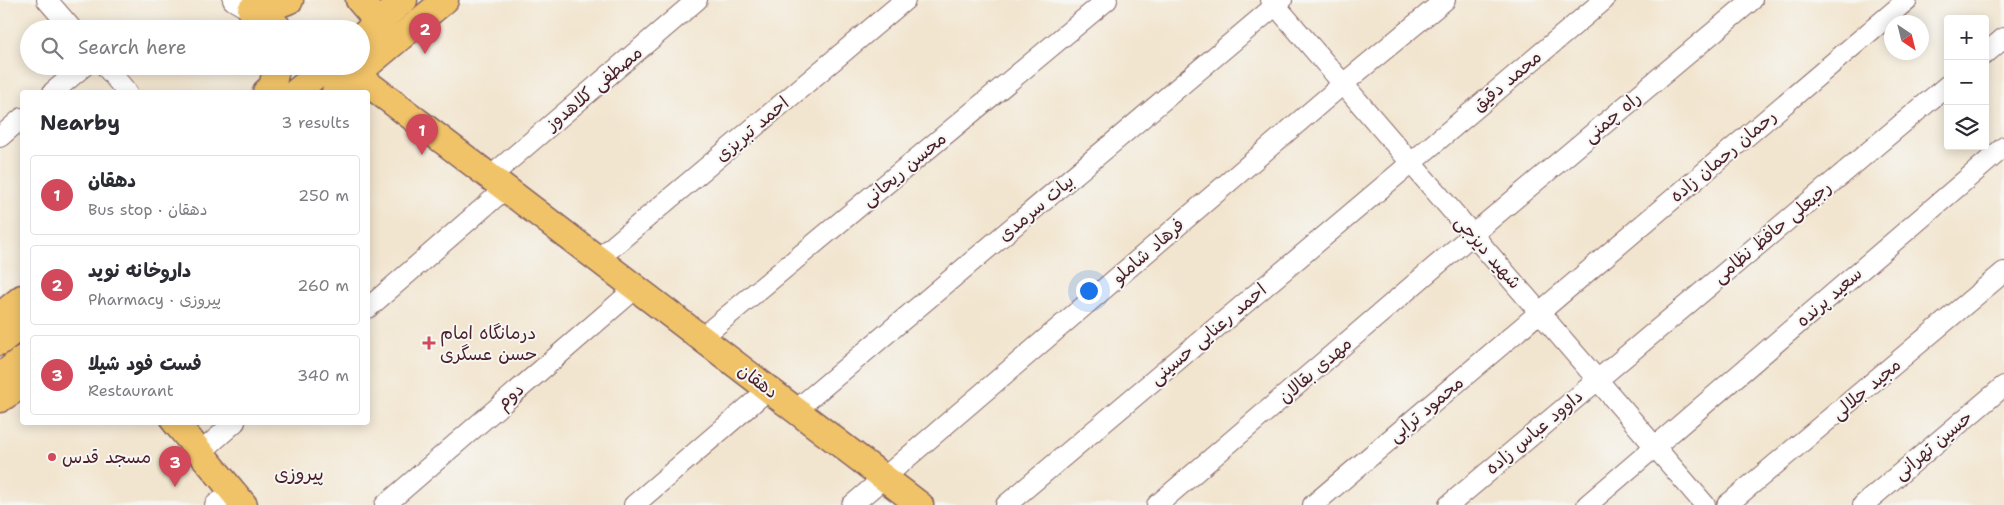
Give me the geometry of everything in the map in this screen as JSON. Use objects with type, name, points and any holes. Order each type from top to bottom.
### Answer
[{"type":"main road","points":[[242,5],[270,8],[290,0]]},
{"type":"main road","points":[[359,0],[367,20]]},
{"type":"main road","points":[[370,29],[404,0]]},
{"type":"main road","points":[[370,56],[445,0]]},
{"type":"main road","points":[[269,90],[272,88],[275,75]]},
{"type":"main road","points":[[298,90],[316,75]]},
{"type":"main road","points":[[336,90],[347,75]]},
{"type":"main road","name":"دهقان","points":[[358,75],[920,505]]},
{"type":"main road","points":[[0,316],[20,300]]},
{"type":"main road","points":[[0,342],[20,326]]},
{"type":"main road","points":[[0,378],[20,361]]},
{"type":"main road","points":[[0,400],[20,386]]},
{"type":"main road","points":[[177,425],[200,453],[231,500]]},
{"type":"street","points":[[47,0],[64,20]]},
{"type":"street","name":"مصطفی کلاهدوز","points":[[370,306],[498,182],[697,0]]},
{"type":"street","name":"احمد تبریزی","points":[[598,258],[905,0]]},
{"type":"street","name":"محسن ریحانی","points":[[702,338],[1106,0]]},
{"type":"street","name":"فرهاد شاملو","points":[[852,505],[1343,84],[1445,0]]},
{"type":"street","name":"محمد دقیق","points":[[1411,163],[1604,0]]},
{"type":"street","name":"راه چمنی","points":[[1472,234],[1752,0]]},
{"type":"street","name":"رحمان رحمان زاده","points":[[1539,312],[1907,0]]},
{"type":"street","name":"شهید دیزجی","points":[[1276,2],[1343,84],[1704,505]]},
{"type":"street","name":"بیات سرمدی","points":[[796,410],[1276,2]]},
{"type":"street","points":[[242,5],[266,20]]},
{"type":"street","points":[[1989,51],[2004,38]]},
{"type":"street","points":[[55,90],[73,75]]},
{"type":"street","points":[[113,75],[125,90]]},
{"type":"street","name":"رجبعلی حافظ نظامی","points":[[1597,379],[1944,88]]},
{"type":"street","points":[[0,137],[20,120]]},
{"type":"street","name":"سعید پرنده","points":[[1587,505],[2004,147]]},
{"type":"street","name":"احمد رعنایی حسینی","points":[[1006,505],[1411,163]]},
{"type":"street","name":"مهدی بقالان","points":[[1157,505],[1472,234]]},
{"type":"street","name":"مجید جلالی","points":[[1727,505],[2004,272]]},
{"type":"street","name":"دوم","points":[[385,505],[636,288]]},
{"type":"street","name":"محمود ترابی","points":[[1313,505],[1539,312]]},
{"type":"street","name":"داوود عباس زاده","points":[[1448,505],[1597,379]]},
{"type":"street","name":"حسین تهرانی","points":[[1863,505],[2004,386]]},
{"type":"street","points":[[634,505],[769,389]]},
{"type":"street","points":[[200,453],[233,425]]},
{"type":"place","name":"داروخانه نوید","points":[[425,54]]},
{"type":"place","name":"دهقان","points":[[422,155]]},
{"type":"place","name":"درمانگاه امام حسن عسگری","points":[[429,343]]},
{"type":"place","name":"مسجد قدس","points":[[52,457]]},
{"type":"place","name":"فست فود شیلا","points":[[175,487]]},
{"type":"district","name":"پیروزی","points":[[299,473]]}]
